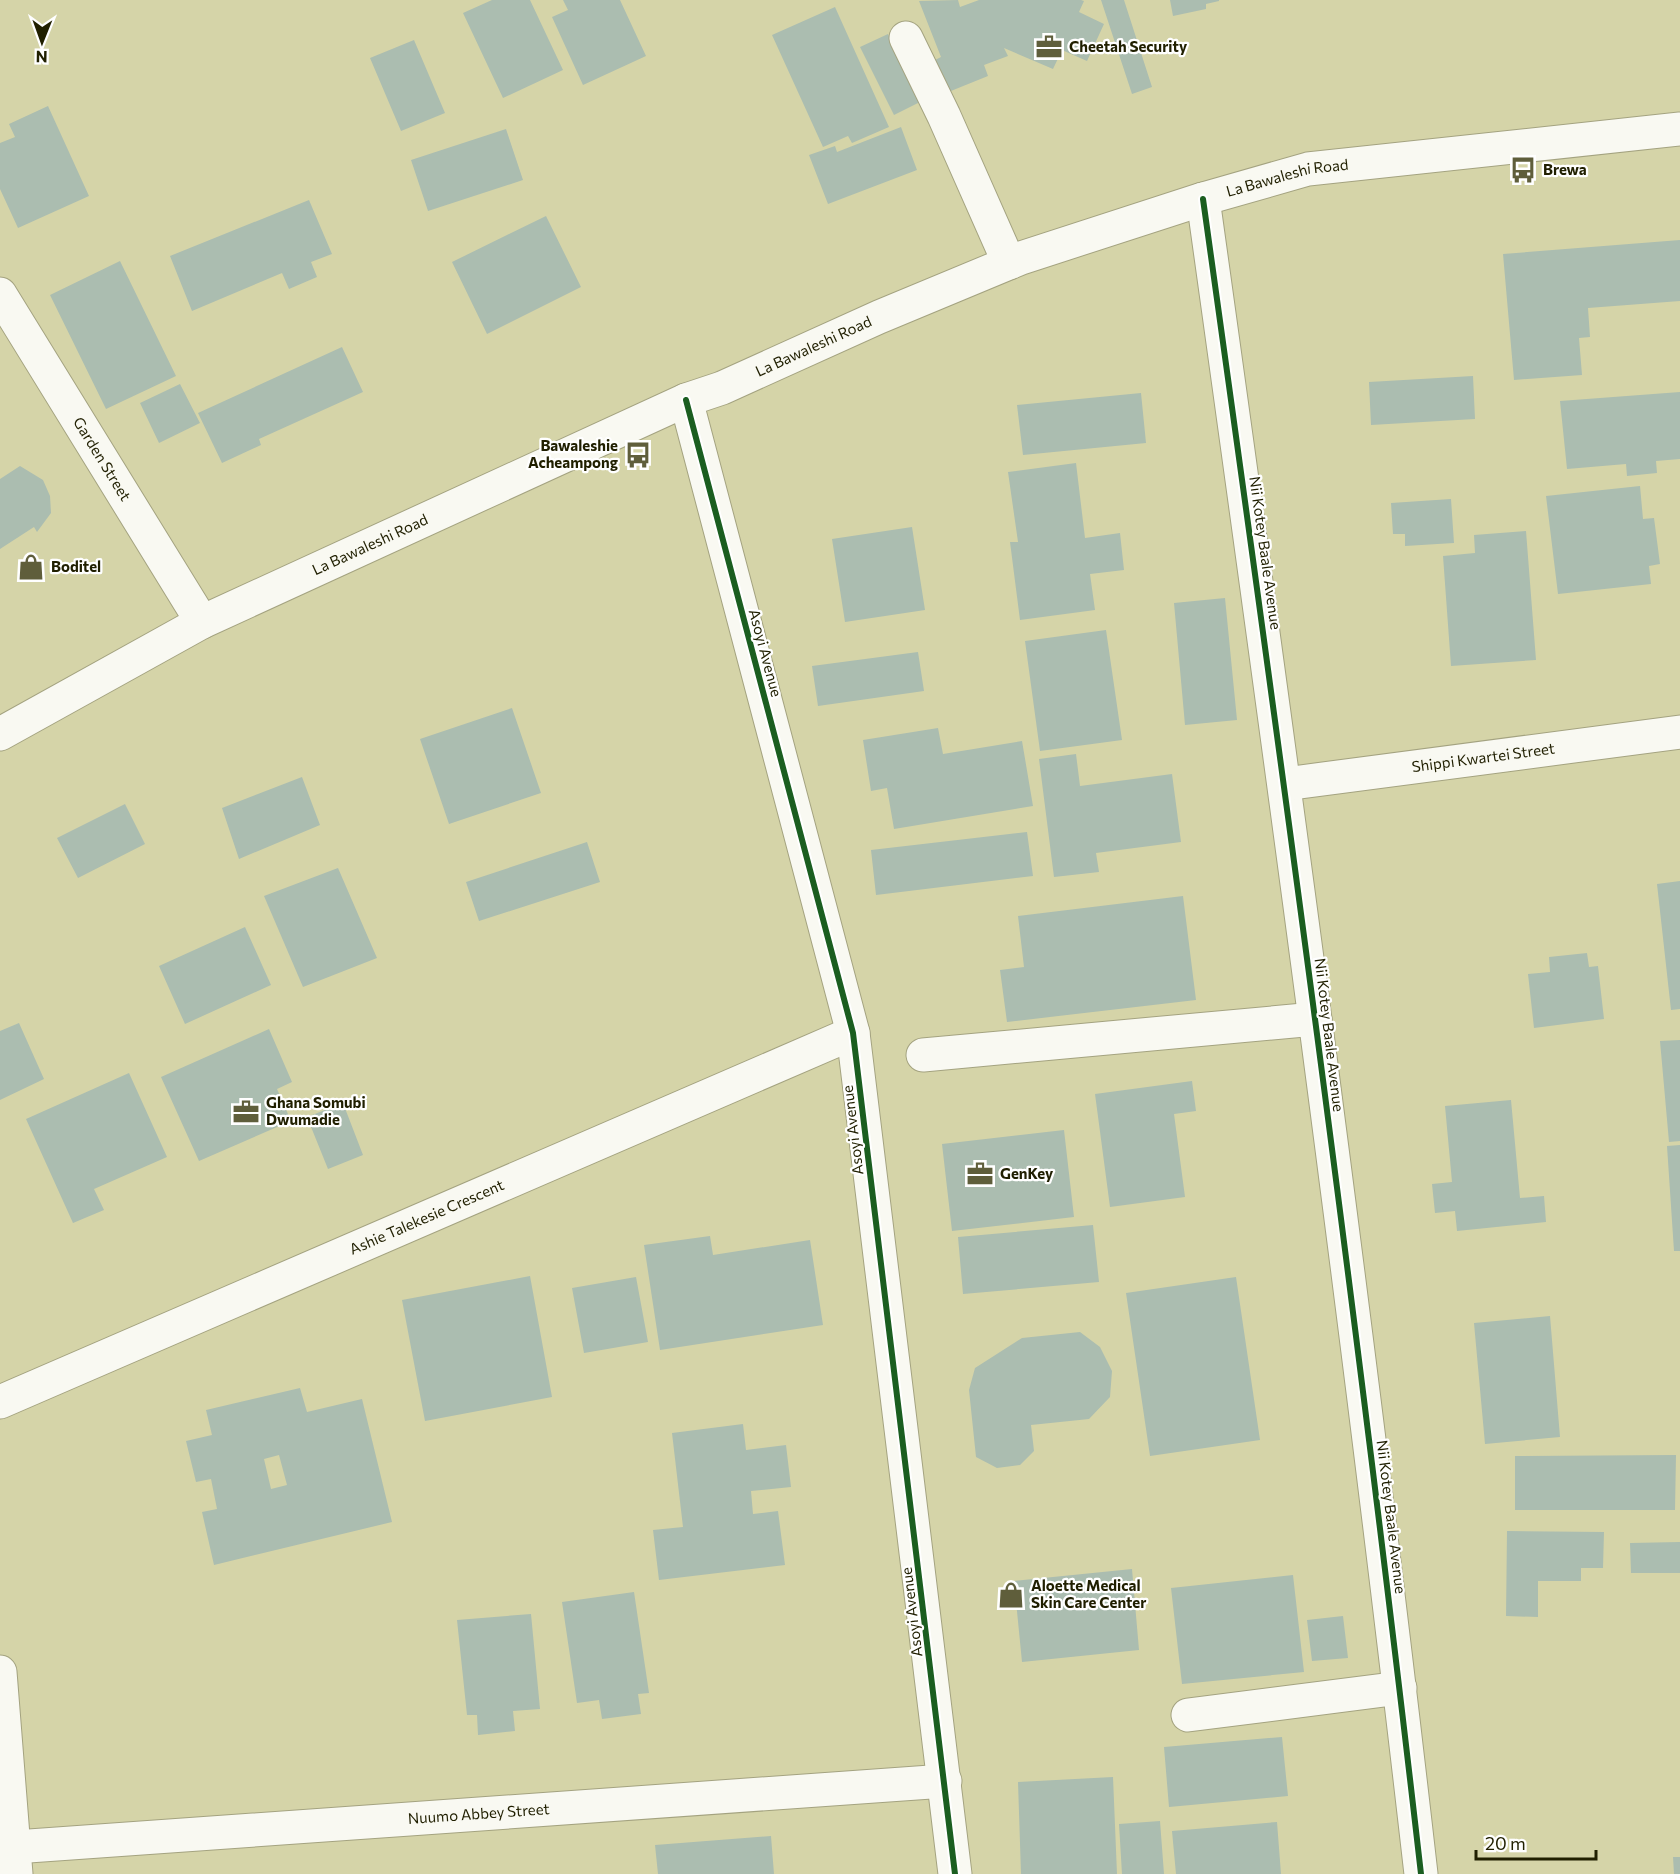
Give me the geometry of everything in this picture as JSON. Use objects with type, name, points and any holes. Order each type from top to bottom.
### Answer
[{"type":"street","points":[[906,38],[944,116],[1009,263]]},
{"type":"street","name":"La Bawaleshi Road","points":[[0,734],[202,622],[686,400],[722,388],[1009,263],[1203,200],[1308,169],[1680,129]]},
{"type":"street","name":"Nii Kotey Baale Avenue","points":[[1203,200],[1285,784],[1400,1688],[1421,1874]]},
{"type":"street","name":"Garden Street","points":[[0,294],[202,622]]},
{"type":"street","name":"Asoyi Avenue","points":[[686,400],[854,1033],[955,1874]]},
{"type":"street","name":"Shippi Kwartei Street","points":[[1285,784],[1680,732]]},
{"type":"street","points":[[923,1055],[1315,1019]]},
{"type":"street","name":"Ashie Talekesie Crescent","points":[[0,1402],[854,1033]]},
{"type":"street","points":[[0,1672],[10,1857]]},
{"type":"street","points":[[1188,1714],[1400,1688]]},
{"type":"street","name":"Nuumo Abbey Street","points":[[10,1857],[945,1781]]},
{"type":"building","points":[[492,0],[530,0],[563,70],[503,98],[463,13]]},
{"type":"building","points":[[563,0],[620,0],[646,56],[583,85],[552,17],[568,10]]},
{"type":"building","points":[[958,0],[960,7],[979,0],[1081,0],[1084,1],[1079,12],[1104,24],[1087,61],[1062,50],[1053,69],[1004,48],[1008,56],[984,65],[988,76],[941,95],[929,63],[941,57],[919,1]]},
{"type":"building","points":[[1101,0],[1124,0],[1152,87],[1132,94]]},
{"type":"building","points":[[1170,0],[1219,1],[1206,4],[1206,9],[1173,16]]},
{"type":"building","points":[[835,7],[889,127],[852,143],[848,136],[823,147],[772,35]]},
{"type":"building","points":[[888,34],[920,102],[894,115],[860,47]]},
{"type":"building","points":[[414,40],[445,113],[401,131],[370,58]]},
{"type":"building","points":[[48,106],[89,196],[18,228],[0,189],[0,143],[15,137],[9,124]]},
{"type":"building","points":[[901,127],[917,170],[828,204],[809,155],[835,146],[837,152]]},
{"type":"building","points":[[506,129],[523,180],[428,211],[411,160]]},
{"type":"building","points":[[309,200],[332,254],[311,262],[317,277],[289,289],[282,273],[192,311],[170,256]]},
{"type":"building","points":[[546,216],[581,287],[487,334],[452,262]]},
{"type":"building","points":[[1680,240],[1680,301],[1588,308],[1590,337],[1579,338],[1582,375],[1514,380],[1503,254]]},
{"type":"building","points":[[120,261],[176,376],[106,409],[50,295]]},
{"type":"building","points":[[342,347],[363,392],[259,439],[261,445],[222,463],[198,413]]},
{"type":"building","points":[[1473,376],[1475,419],[1371,425],[1369,382]]},
{"type":"building","points":[[180,384],[200,423],[159,443],[140,403]]},
{"type":"building","points":[[1680,392],[1680,459],[1656,461],[1657,473],[1627,476],[1626,464],[1567,469],[1560,401]]},
{"type":"building","points":[[1141,393],[1146,443],[1023,455],[1017,405]]},
{"type":"building","points":[[1076,463],[1085,538],[1120,533],[1124,570],[1090,574],[1095,610],[1020,620],[1010,542],[1018,542],[1008,472]]},
{"type":"building","points":[[20,466],[43,480],[50,496],[51,513],[37,532],[34,527],[0,549],[0,479]]},
{"type":"building","points":[[1640,486],[1643,519],[1654,518],[1660,564],[1649,566],[1651,584],[1558,594],[1546,496]]},
{"type":"building","points":[[1451,499],[1454,543],[1405,546],[1405,534],[1393,534],[1391,503]]},
{"type":"building","points":[[912,527],[925,610],[845,622],[832,539]]},
{"type":"building","points":[[1526,531],[1536,660],[1451,666],[1443,556],[1475,553],[1474,535]]},
{"type":"building","points":[[1225,598],[1237,720],[1185,725],[1174,603]]},
{"type":"building","points":[[1106,630],[1122,740],[1040,751],[1025,641]]},
{"type":"building","points":[[918,652],[924,691],[818,706],[812,666]]},
{"type":"building","points":[[512,708],[541,793],[449,824],[420,739]]},
{"type":"building","points":[[938,728],[943,754],[1022,741],[1033,806],[894,829],[887,788],[871,791],[863,740]]},
{"type":"building","points":[[1076,754],[1080,786],[1172,774],[1181,842],[1096,853],[1099,872],[1054,877],[1039,759]]},
{"type":"building","points":[[302,777],[320,825],[239,859],[222,808]]},
{"type":"building","points":[[125,804],[145,844],[78,878],[57,838]]},
{"type":"building","points":[[1027,832],[1033,876],[876,895],[871,850]]},
{"type":"building","points":[[587,842],[600,882],[479,921],[466,882]]},
{"type":"building","points":[[338,868],[377,958],[303,987],[264,896]]},
{"type":"building","points":[[1680,881],[1680,1009],[1671,1010],[1657,884]]},
{"type":"building","points":[[1183,896],[1196,1000],[1007,1022],[1000,970],[1024,967],[1018,916]]},
{"type":"building","points":[[245,927],[271,985],[185,1024],[159,966]]},
{"type":"building","points":[[1587,953],[1589,967],[1598,966],[1604,1019],[1534,1028],[1528,974],[1550,972],[1549,957]]},
{"type":"building","points":[[19,1023],[44,1079],[0,1100],[0,1031]]},
{"type":"building","points":[[269,1029],[292,1082],[277,1089],[291,1121],[199,1161],[161,1077]]},
{"type":"building","points":[[1680,1040],[1680,1141],[1669,1142],[1660,1041]]},
{"type":"building","points":[[129,1073],[167,1157],[94,1189],[104,1210],[73,1223],[26,1119]]},
{"type":"building","points":[[1192,1081],[1196,1111],[1174,1114],[1185,1197],[1110,1207],[1095,1094]]},
{"type":"building","points":[[1511,1100],[1520,1198],[1544,1196],[1546,1222],[1457,1231],[1455,1211],[1435,1213],[1432,1184],[1452,1182],[1445,1106]]},
{"type":"building","points":[[343,1103],[363,1155],[328,1169],[307,1117]]},
{"type":"building","points":[[1064,1130],[1074,1217],[952,1231],[942,1144]]},
{"type":"building","points":[[1680,1145],[1680,1251],[1674,1251],[1667,1146]]},
{"type":"building","points":[[1093,1225],[1099,1282],[963,1294],[958,1237]]},
{"type":"building","points":[[710,1236],[713,1255],[810,1240],[823,1325],[660,1350],[644,1245]]},
{"type":"building","points":[[530,1276],[552,1397],[425,1421],[402,1300]]},
{"type":"building","points":[[636,1277],[648,1342],[584,1353],[572,1288]]},
{"type":"building","points":[[1236,1277],[1260,1440],[1150,1456],[1126,1293]]},
{"type":"building","points":[[1550,1316],[1560,1437],[1485,1444],[1474,1323]]},
{"type":"building","points":[[1080,1332],[1100,1347],[1112,1371],[1110,1397],[1089,1419],[1031,1425],[1034,1451],[1020,1465],[997,1468],[976,1457],[969,1390],[975,1368],[1022,1338]]},
{"type":"building","points":[[300,1388],[307,1412],[362,1399],[392,1522],[214,1565],[202,1512],[217,1509],[211,1479],[196,1482],[186,1441],[212,1435],[206,1410]],"holes":[[[279,1455],[287,1485],[271,1489],[264,1459]]]},
{"type":"building","points":[[743,1424],[746,1450],[786,1445],[791,1487],[751,1491],[753,1514],[778,1511],[785,1565],[659,1580],[653,1530],[683,1527],[672,1433]]},
{"type":"building","points":[[1676,1455],[1675,1510],[1515,1510],[1515,1456]]},
{"type":"building","points":[[1507,1531],[1604,1532],[1603,1568],[1581,1568],[1581,1581],[1538,1581],[1538,1617],[1506,1616]]},
{"type":"building","points":[[1680,1542],[1680,1573],[1631,1573],[1630,1543]]},
{"type":"building","points":[[1132,1569],[1139,1650],[1022,1662],[1014,1581]]},
{"type":"building","points":[[1293,1575],[1304,1672],[1182,1684],[1171,1588]]},
{"type":"building","points":[[634,1592],[649,1693],[638,1694],[641,1714],[602,1719],[599,1700],[577,1703],[562,1602]]},
{"type":"building","points":[[531,1614],[540,1709],[513,1711],[515,1731],[478,1735],[477,1715],[467,1715],[457,1620]]},
{"type":"building","points":[[1343,1616],[1348,1658],[1312,1661],[1307,1620]]},
{"type":"building","points":[[1282,1737],[1288,1796],[1169,1807],[1164,1747]]},
{"type":"building","points":[[1113,1777],[1117,1874],[1021,1874],[1018,1782]]},
{"type":"building","points":[[1160,1821],[1164,1874],[1122,1874],[1119,1824]]},
{"type":"building","points":[[1277,1822],[1281,1874],[1176,1874],[1172,1831]]},
{"type":"building","points":[[771,1836],[774,1874],[658,1874],[655,1845]]},
{"type":"building","points":[[1673,1857],[1680,1857],[1680,1874],[1674,1874]]},
{"type":"cycle path","points":[[1203,199],[1317,1036],[1371,1455],[1421,1874]]},
{"type":"cycle path","points":[[686,400],[853,1033],[955,1874]]},
{"type":"place","name":"Cheetah Security","points":[[1049,47]]},
{"type":"place","name":"Brewa","points":[[1523,170]]},
{"type":"place","name":"Bawaleshie Acheampong","points":[[638,455]]},
{"type":"place","name":"Boditel","points":[[31,567]]},
{"type":"place","name":"Ghana Somubi Dwumadie","points":[[246,1112]]},
{"type":"place","name":"GenKey","points":[[980,1174]]},
{"type":"place","name":"Aloette Medical Skin Care Center","points":[[1011,1595]]}]
